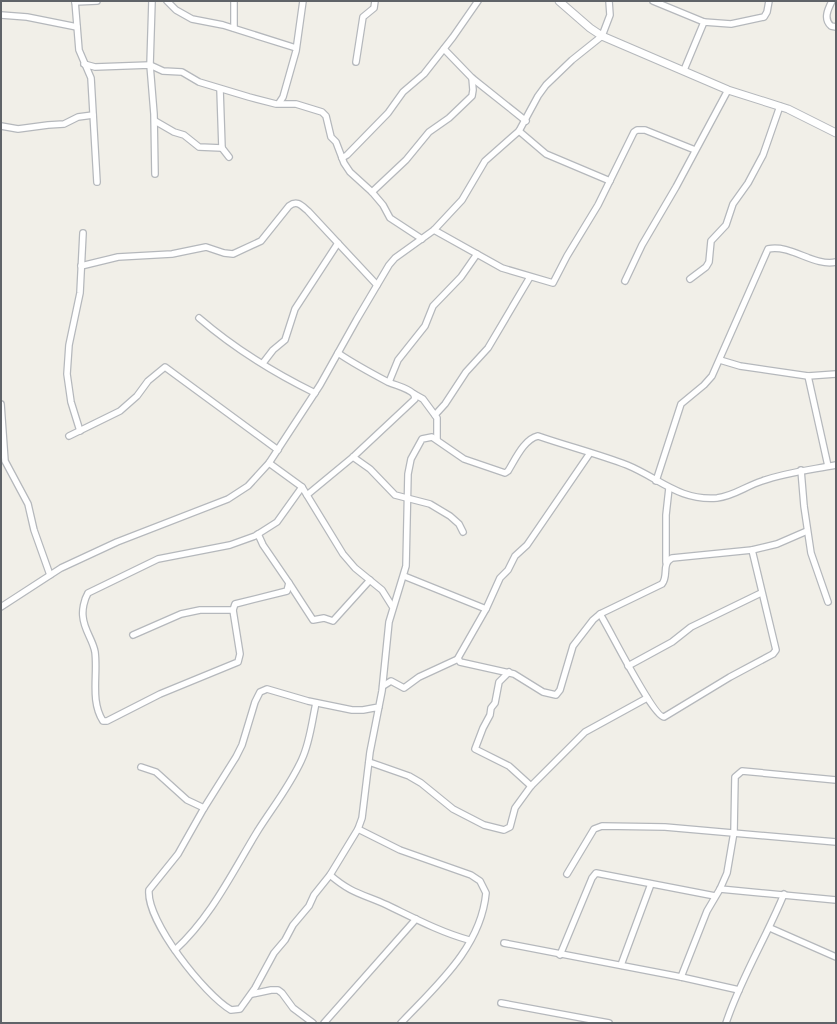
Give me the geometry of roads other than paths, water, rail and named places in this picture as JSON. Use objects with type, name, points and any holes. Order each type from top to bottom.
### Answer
[{"type":"street","points":[[96,1],[75,1],[80,50],[84,64],[91,78],[97,182]]},
{"type":"street","points":[[152,1],[150,65],[155,121],[156,174]]},
{"type":"street","points":[[234,1],[234,28]]},
{"type":"street","points":[[279,103],[283,97],[296,48],[303,1]]},
{"type":"street","points":[[356,62],[363,16],[374,8],[375,1]]},
{"type":"street","points":[[342,158],[348,155],[388,113],[403,92],[424,74],[444,49],[478,1]]},
{"type":"street","points":[[559,1],[590,28],[602,36],[728,90],[780,106],[836,133]]},
{"type":"street","points":[[1,607],[61,568],[117,542],[237,495],[248,486],[269,464],[315,393],[377,285],[395,258],[434,230],[462,200],[485,161],[519,131],[526,121],[538,96],[546,85],[572,60],[602,36],[610,15],[609,1]]},
{"type":"street","points":[[657,2],[704,22],[731,24],[764,17],[767,12],[769,1]]},
{"type":"street","points":[[832,1],[827,11],[827,20],[831,26],[836,27]]},
{"type":"street","points":[[168,2],[176,10],[192,19],[234,28],[296,48]]},
{"type":"street","points":[[1,15],[27,17],[77,27]]},
{"type":"street","points":[[684,70],[704,22]]},
{"type":"street","points":[[444,49],[472,78],[526,121]]},
{"type":"street","points":[[84,64],[95,68],[150,65],[163,71],[182,72],[199,82],[220,89],[279,103],[296,104],[322,112],[326,116],[329,131],[336,142],[342,158],[350,172],[372,192],[383,205],[390,218],[422,238]]},
{"type":"street","points":[[91,78],[95,68]]},
{"type":"street","points":[[372,192],[406,160],[429,132],[449,118],[472,96],[474,90],[472,78]]},
{"type":"street","points":[[220,89],[222,148],[229,157]]},
{"type":"street","points":[[625,281],[642,245],[728,90]]},
{"type":"street","points":[[690,279],[706,267],[709,262],[711,241],[726,225],[733,204],[748,183],[763,155],[780,106]]},
{"type":"street","points":[[1,126],[18,129],[31,128],[48,124],[64,124],[78,118],[94,115]]},
{"type":"street","points":[[155,121],[174,132],[184,135],[199,147],[222,148]]},
{"type":"street","points":[[434,230],[502,268],[551,284],[555,282],[567,256],[598,205],[631,137],[637,130],[645,130],[695,150]]},
{"type":"street","points":[[519,131],[546,154],[610,181]]},
{"type":"street","points":[[81,266],[118,257],[172,254],[206,247],[224,253],[233,254],[261,241],[289,206],[298,203],[308,211],[377,285]]},
{"type":"street","points":[[80,431],[71,402],[67,374],[69,345],[80,293],[83,233]]},
{"type":"street","points":[[263,363],[273,350],[285,340],[295,308],[338,243]]},
{"type":"street","points":[[656,481],[681,404],[710,380],[768,249],[773,248],[827,263],[836,262]]},
{"type":"street","points":[[389,382],[398,360],[425,326],[433,306],[461,277],[477,254]]},
{"type":"street","points":[[435,415],[466,372],[488,348],[530,277]]},
{"type":"street","points":[[199,318],[221,337],[293,382],[315,393]]},
{"type":"street","points":[[338,353],[358,366],[389,382],[403,387],[423,399],[435,415],[438,423],[436,439]]},
{"type":"street","points":[[720,360],[740,366],[808,376],[836,374]]},
{"type":"street","points":[[69,436],[120,411],[137,396],[156,374],[165,368],[278,450]]},
{"type":"street","points":[[808,376],[828,466]]},
{"type":"street","points":[[306,495],[353,457],[414,400],[414,394]]},
{"type":"street","points":[[1,404],[5,461],[28,504],[34,530],[50,575]]},
{"type":"street","points":[[379,707],[363,710],[316,703],[267,689],[260,692],[255,702],[242,746],[178,854],[149,890],[151,904],[175,950],[201,984],[224,1006],[231,1010],[240,1010],[252,994],[274,953],[285,940],[293,924],[309,906],[314,895],[330,875],[358,829],[365,805],[369,762],[379,707],[382,686],[387,631],[392,606],[398,595],[404,576],[408,474],[411,459],[422,439],[432,437],[464,459],[505,473],[508,471],[522,450],[535,437],[629,466],[669,488],[693,497],[716,498],[732,495],[760,482],[801,470],[836,465]]},
{"type":"street","points":[[382,686],[391,681],[404,688],[419,677],[458,659],[486,609],[500,578],[508,570],[515,556],[527,545],[590,453]]},
{"type":"street","points":[[353,457],[370,469],[395,494],[423,501],[441,510],[459,524],[463,532]]},
{"type":"street","points":[[269,464],[302,487],[343,554],[355,568],[386,595],[392,606]]},
{"type":"street","points":[[801,470],[807,531],[813,560],[828,602]]},
{"type":"street","points":[[289,583],[286,591],[235,604],[233,610],[240,654],[238,662],[200,677],[107,721],[103,721],[97,710],[95,651],[85,628],[83,617],[84,603],[88,594],[158,559],[181,553],[230,545],[258,534],[277,522],[302,487]]},
{"type":"street","points":[[458,659],[460,662],[471,665],[509,672],[521,677],[549,695],[556,695],[560,690],[573,646],[587,627],[600,614],[662,584],[665,578],[666,515],[669,488]]},
{"type":"street","points":[[666,562],[672,558],[752,550],[777,544],[807,531]]},
{"type":"street","points":[[258,534],[266,550],[313,620],[324,618],[333,621],[370,580]]},
{"type":"street","points":[[600,614],[646,698],[659,716],[664,717],[730,677],[773,654],[776,645],[761,593],[752,550]]},
{"type":"street","points":[[404,576],[486,609]]},
{"type":"street","points":[[628,666],[672,642],[691,627],[761,593]]},
{"type":"street","points":[[133,635],[181,614],[200,610],[233,610]]},
{"type":"street","points":[[509,672],[499,682],[495,703],[490,708],[490,715],[482,728],[475,749],[508,766],[531,786]]},
{"type":"street","points":[[369,762],[409,776],[421,783],[453,810],[484,825],[504,830],[510,827],[515,808],[531,786],[589,729],[646,698]]},
{"type":"street","points":[[175,950],[190,935],[220,896],[285,790],[302,759],[316,703]]},
{"type":"street","points":[[141,767],[156,772],[187,800],[204,808]]},
{"type":"street","points":[[681,977],[694,941],[727,873],[734,832],[735,777],[740,771],[836,780]]},
{"type":"street","points":[[567,874],[591,834],[597,827],[665,827],[836,842]]},
{"type":"street","points":[[358,829],[400,850],[471,874],[480,881],[484,887],[486,898],[480,920],[462,956],[448,974],[401,1023]]},
{"type":"street","points":[[560,955],[594,874],[599,872],[651,884],[715,896]]},
{"type":"street","points":[[330,875],[350,891],[386,904],[448,934],[470,940]]},
{"type":"street","points":[[621,965],[651,884]]},
{"type":"street","points":[[720,889],[836,900]]},
{"type":"street","points":[[726,1023],[738,990],[770,928],[784,894]]},
{"type":"street","points":[[324,1023],[416,919]]},
{"type":"street","points":[[770,928],[836,957]]},
{"type":"street","points":[[504,943],[560,955],[681,977],[738,990]]},
{"type":"street","points":[[252,994],[278,990],[293,1008],[313,1023]]},
{"type":"street","points":[[501,1004],[589,1021],[609,1023]]}]
